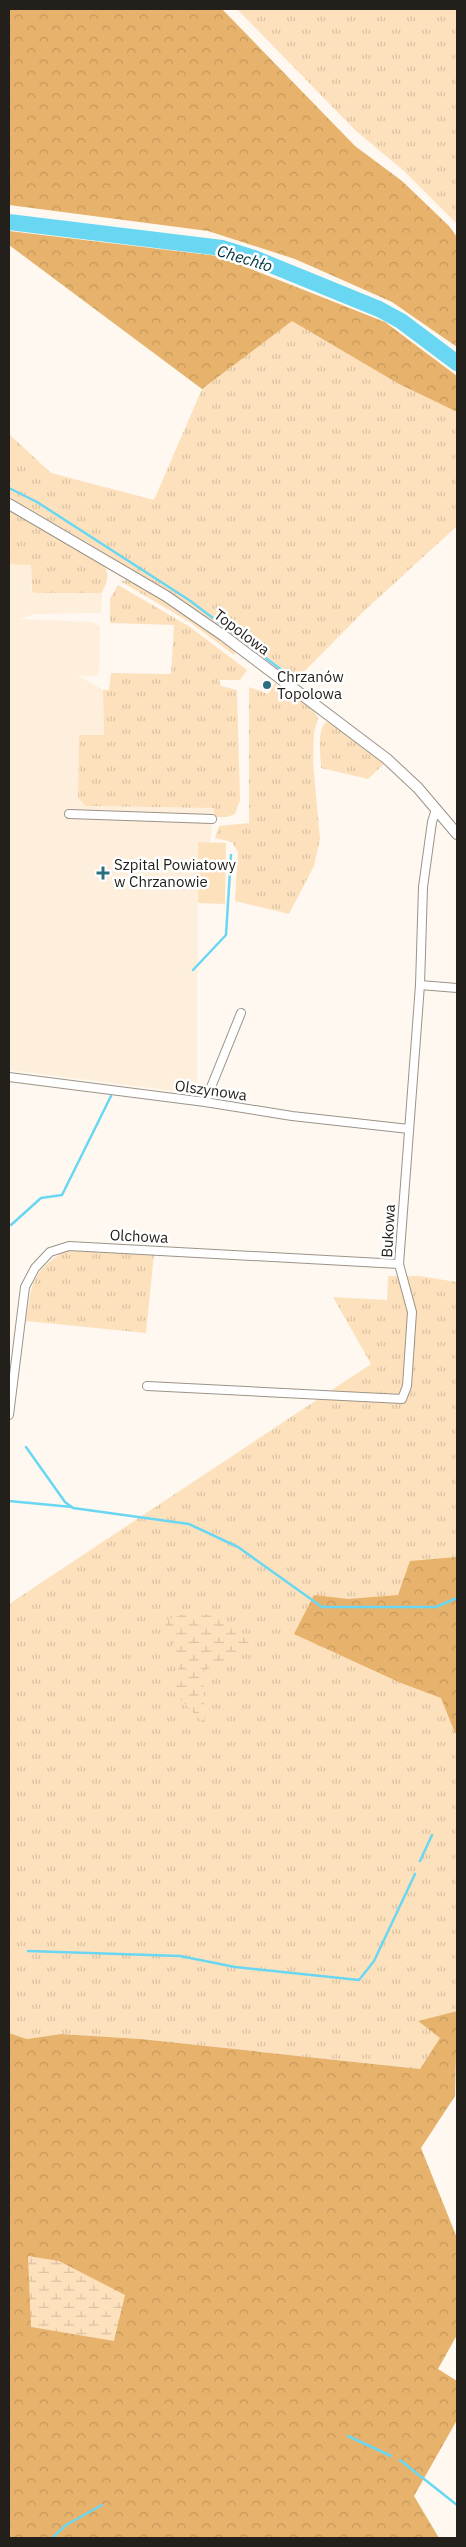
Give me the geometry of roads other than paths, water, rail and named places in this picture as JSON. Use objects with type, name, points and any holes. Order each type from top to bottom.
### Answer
[{"type":"street","name":"Topolowa","points":[[9,504],[166,596],[224,636],[387,759],[436,809],[457,834]]},
{"type":"street","name":"Bukowa","points":[[147,1386],[402,1398],[407,1386],[412,1312],[399,1264],[420,985],[423,886],[432,822],[436,809]]},
{"type":"street","points":[[69,814],[212,819]]},
{"type":"street","points":[[420,985],[457,988]]},
{"type":"street","points":[[205,1102],[241,1013]]},
{"type":"street","name":"Olszynowa","points":[[9,1077],[205,1102],[292,1116],[409,1129]]},
{"type":"street","name":"Olchowa","points":[[9,1415],[25,1287],[35,1268],[50,1252],[55,1250],[69,1246],[399,1264]]},
{"type":"waterway","name":"Chechło","points":[[9,222],[222,248],[254,258],[379,309],[401,321],[457,363]]},
{"type":"waterway","points":[[9,488],[37,502],[189,600],[299,683]]},
{"type":"waterway","points":[[193,970],[226,935],[231,855]]},
{"type":"waterway","points":[[11,1225],[41,1198],[62,1195],[111,1096]]},
{"type":"waterway","points":[[26,1447],[65,1502],[73,1508],[189,1524],[238,1547],[322,1607],[436,1607],[457,1598]]},
{"type":"waterway","points":[[9,1501],[72,1507]]},
{"type":"waterway","points":[[420,1861],[432,1835]]},
{"type":"waterway","points":[[28,1951],[180,1956],[235,1967],[359,1980],[374,1961],[415,1874]]},
{"type":"waterway","points":[[348,2436],[391,2456]]},
{"type":"waterway","points":[[400,2460],[457,2505]]},
{"type":"waterway","points":[[52,2538],[66,2525],[102,2505]]},
{"type":"place","name":"Chrzanów Topolowa","points":[[267,685]]},
{"type":"place","name":"Szpital Powiatowy w Chrzanowie","points":[[103,873]]}]
